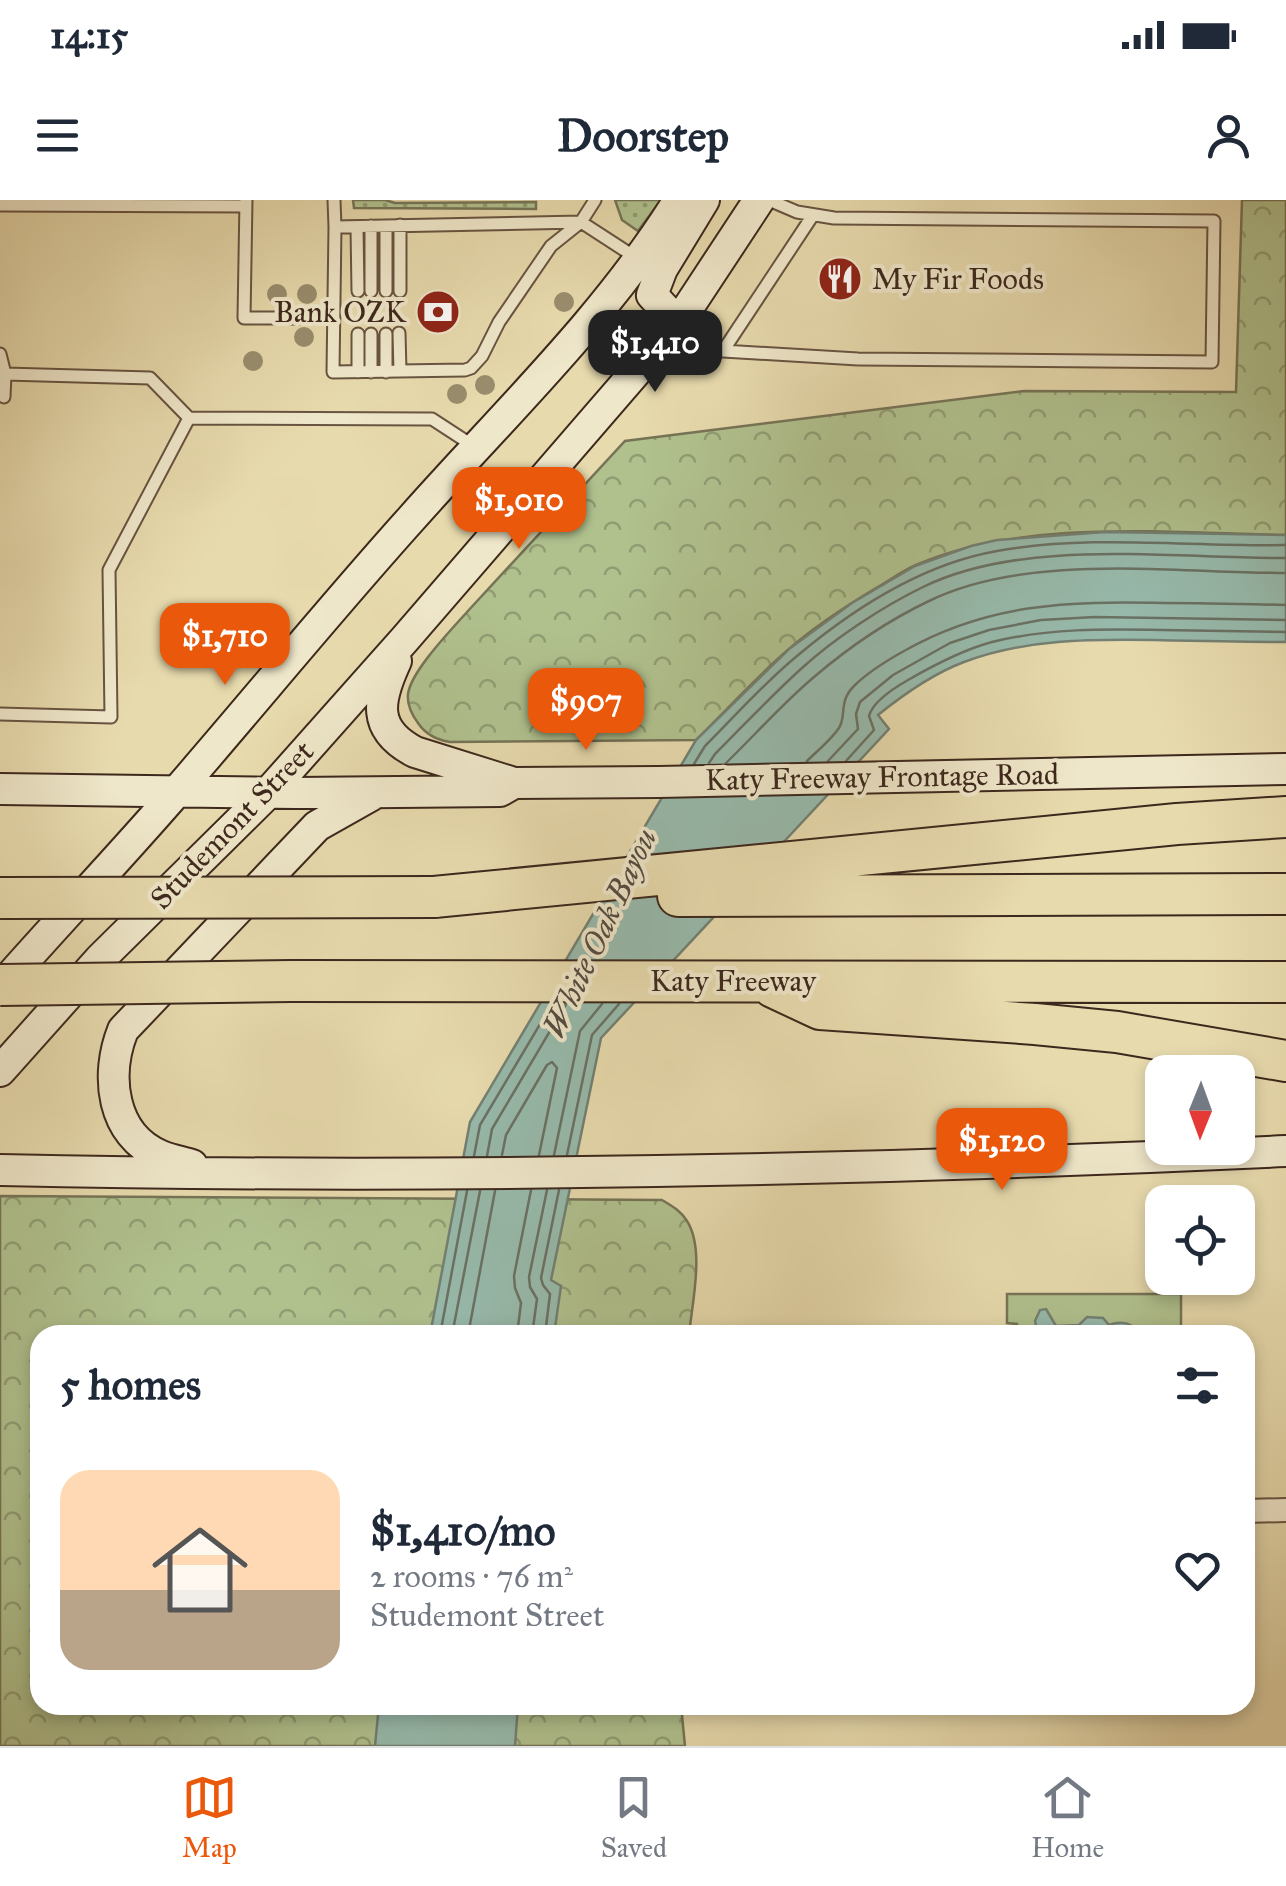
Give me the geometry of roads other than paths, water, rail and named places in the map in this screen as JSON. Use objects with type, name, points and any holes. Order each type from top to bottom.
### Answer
[{"type":"highway","points":[[434,897],[1177,824],[1286,817]]},
{"type":"highway","points":[[0,898],[1286,894]]},
{"type":"highway","name":"Katy Freeway","points":[[0,987],[415,980],[1286,982]]},
{"type":"highway","points":[[760,981],[820,1009],[1116,1032],[1286,1061]]},
{"type":"main road","name":"Studemont Street","points":[[0,987],[178,790],[318,623],[474,447],[590,323],[640,261],[679,200]]},
{"type":"main road","points":[[678,324],[652,295],[662,269],[704,200]]},
{"type":"main road","name":"Studemont Street","points":[[0,1071],[100,959],[268,793],[405,639],[678,324],[759,200]]},
{"type":"main road","points":[[405,639],[382,692],[382,716],[392,736],[415,752],[514,783]]},
{"type":"main road","name":"Katy Freeway Frontage Road","points":[[0,789],[500,792],[514,783],[1286,769]]},
{"type":"main road","points":[[228,1175],[160,1156],[132,1134],[118,1108],[113,1087],[113,1064],[122,1030],[317,826],[379,792]]},
{"type":"main road","points":[[0,1170],[228,1175],[845,1169],[1286,1152]]},
{"type":"street","points":[[1255,1510],[1286,1510]]},
{"type":"lane","points":[[334,200],[333,372],[472,368],[551,246],[581,222],[596,200]]},
{"type":"lane","points":[[678,324],[723,351],[858,360],[1212,362],[1214,221],[834,218],[797,212],[770,200]]},
{"type":"lane","points":[[0,204],[246,203],[244,318],[334,318]]},
{"type":"lane","points":[[723,351],[813,215]]},
{"type":"lane","points":[[334,227],[581,222],[640,261]]},
{"type":"lane","points":[[364,226],[365,291]]},
{"type":"lane","points":[[393,226],[393,291]]},
{"type":"lane","points":[[364,334],[365,372]]},
{"type":"lane","points":[[393,334],[393,372]]},
{"type":"lane","points":[[0,354],[5,374],[4,397]]},
{"type":"lane","points":[[5,374],[150,378],[190,418],[432,419],[474,447]]},
{"type":"lane","points":[[0,714],[110,716],[109,570],[190,418]]},
{"type":"water","name":"White Oak Bayou","points":[[1105,532],[1286,535],[1286,642],[1106,640],[1010,649],[941,672],[878,715],[889,729],[601,1038],[551,1280],[561,1286],[555,1325],[432,1325],[470,1122],[696,740],[789,649],[852,603],[915,566],[997,540]]},
{"type":"water","points":[[1046,1309],[1055,1325],[1036,1325],[1040,1310]]},
{"type":"water","points":[[1087,1317],[1103,1318],[1109,1325],[1079,1325]]},
{"type":"water","points":[[378,1715],[517,1715],[515,1746],[375,1746]]},
{"type":"place","name":"My Fir Foods","points":[[840,279]]},
{"type":"place","name":"Bank OZK","points":[[438,312]]}]
